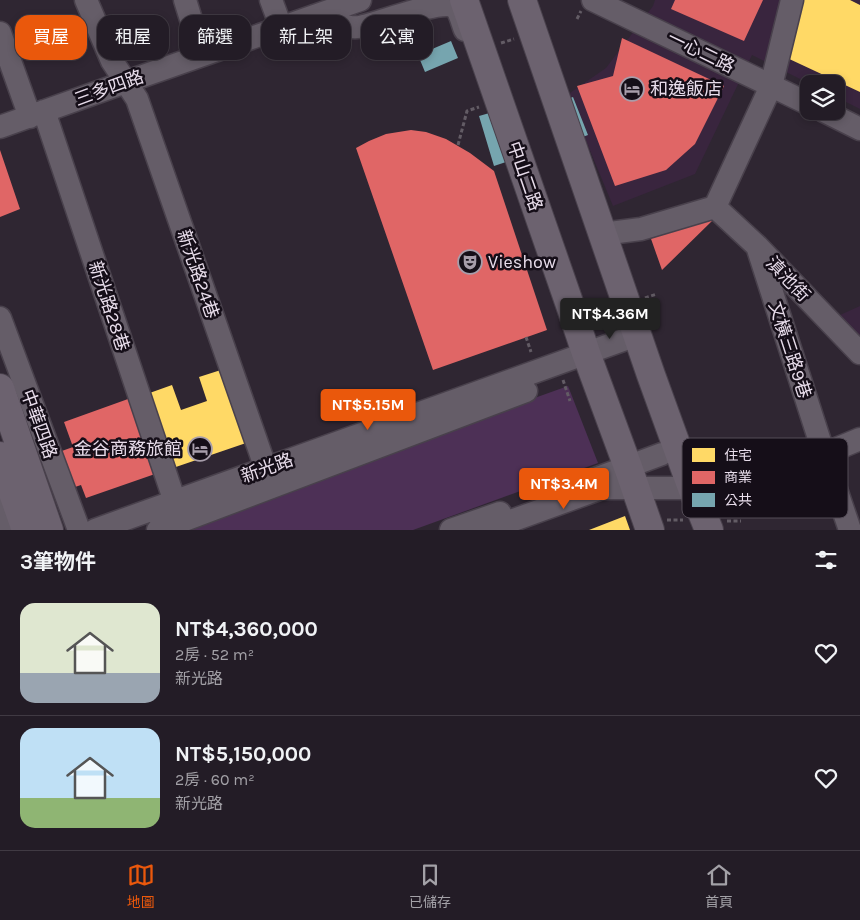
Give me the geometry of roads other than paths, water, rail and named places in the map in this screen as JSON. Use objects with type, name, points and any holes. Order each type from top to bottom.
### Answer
[{"type":"main road","name":"中山二路","points":[[464,0],[572,308],[594,361],[656,477],[682,516]]},
{"type":"main road","name":"中山二路","points":[[522,0],[602,234],[636,345],[656,477],[650,530]]},
{"type":"main road","name":"中山二路","points":[[636,345],[636,378],[656,477],[670,530]]},
{"type":"main road","name":"中華四路","points":[[0,388],[49,530]]},
{"type":"main road","points":[[0,456],[26,530]]},
{"type":"main road","name":"中山二路","points":[[656,477],[682,504]]},
{"type":"main road","name":"中山二路","points":[[683,518],[691,530]]},
{"type":"main road","name":"中山二路","points":[[696,518],[708,530]]},
{"type":"street","name":"新光路24巷","points":[[86,0],[112,61],[137,98],[266,469]]},
{"type":"street","points":[[185,0],[190,15]]},
{"type":"street","points":[[271,0],[277,15]]},
{"type":"street","name":"一心二路","points":[[593,0],[800,100]]},
{"type":"street","points":[[602,234],[641,229],[715,207],[771,86],[792,0]]},
{"type":"street","name":"三多四路","points":[[317,15],[352,1]]},
{"type":"street","points":[[351,27],[357,27],[420,5],[441,2],[452,4],[456,8],[464,30],[479,44]]},
{"type":"street","name":"新光路28巷","points":[[0,33],[37,114],[175,502]]},
{"type":"street","name":"三多四路","points":[[0,127],[188,60]]},
{"type":"street","points":[[843,120],[860,128]]},
{"type":"street","name":"滇池街","points":[[715,207],[757,246],[860,353]]},
{"type":"street","name":"文橫三路9巷","points":[[757,246],[819,438]]},
{"type":"street","name":"中華四路","points":[[0,318],[79,530]]},
{"type":"street","name":"新光路","points":[[158,530],[636,345]]},
{"type":"street","name":"新光路","points":[[95,530],[266,469],[594,361]]},
{"type":"street","points":[[848,445],[860,440]]},
{"type":"street","points":[[486,530],[602,488],[656,477],[682,481]]},
{"type":"street","points":[[452,530],[656,477]]},
{"type":"street","points":[[0,506],[8,530]]},
{"type":"street","name":"文橫三路9巷","points":[[846,518],[850,530]]},
{"type":"place","name":"和逸飯店","points":[[632,89]]},
{"type":"place","name":"Vieshow","points":[[470,262]]},
{"type":"place","name":"金谷商務旅館","points":[[200,449]]}]
